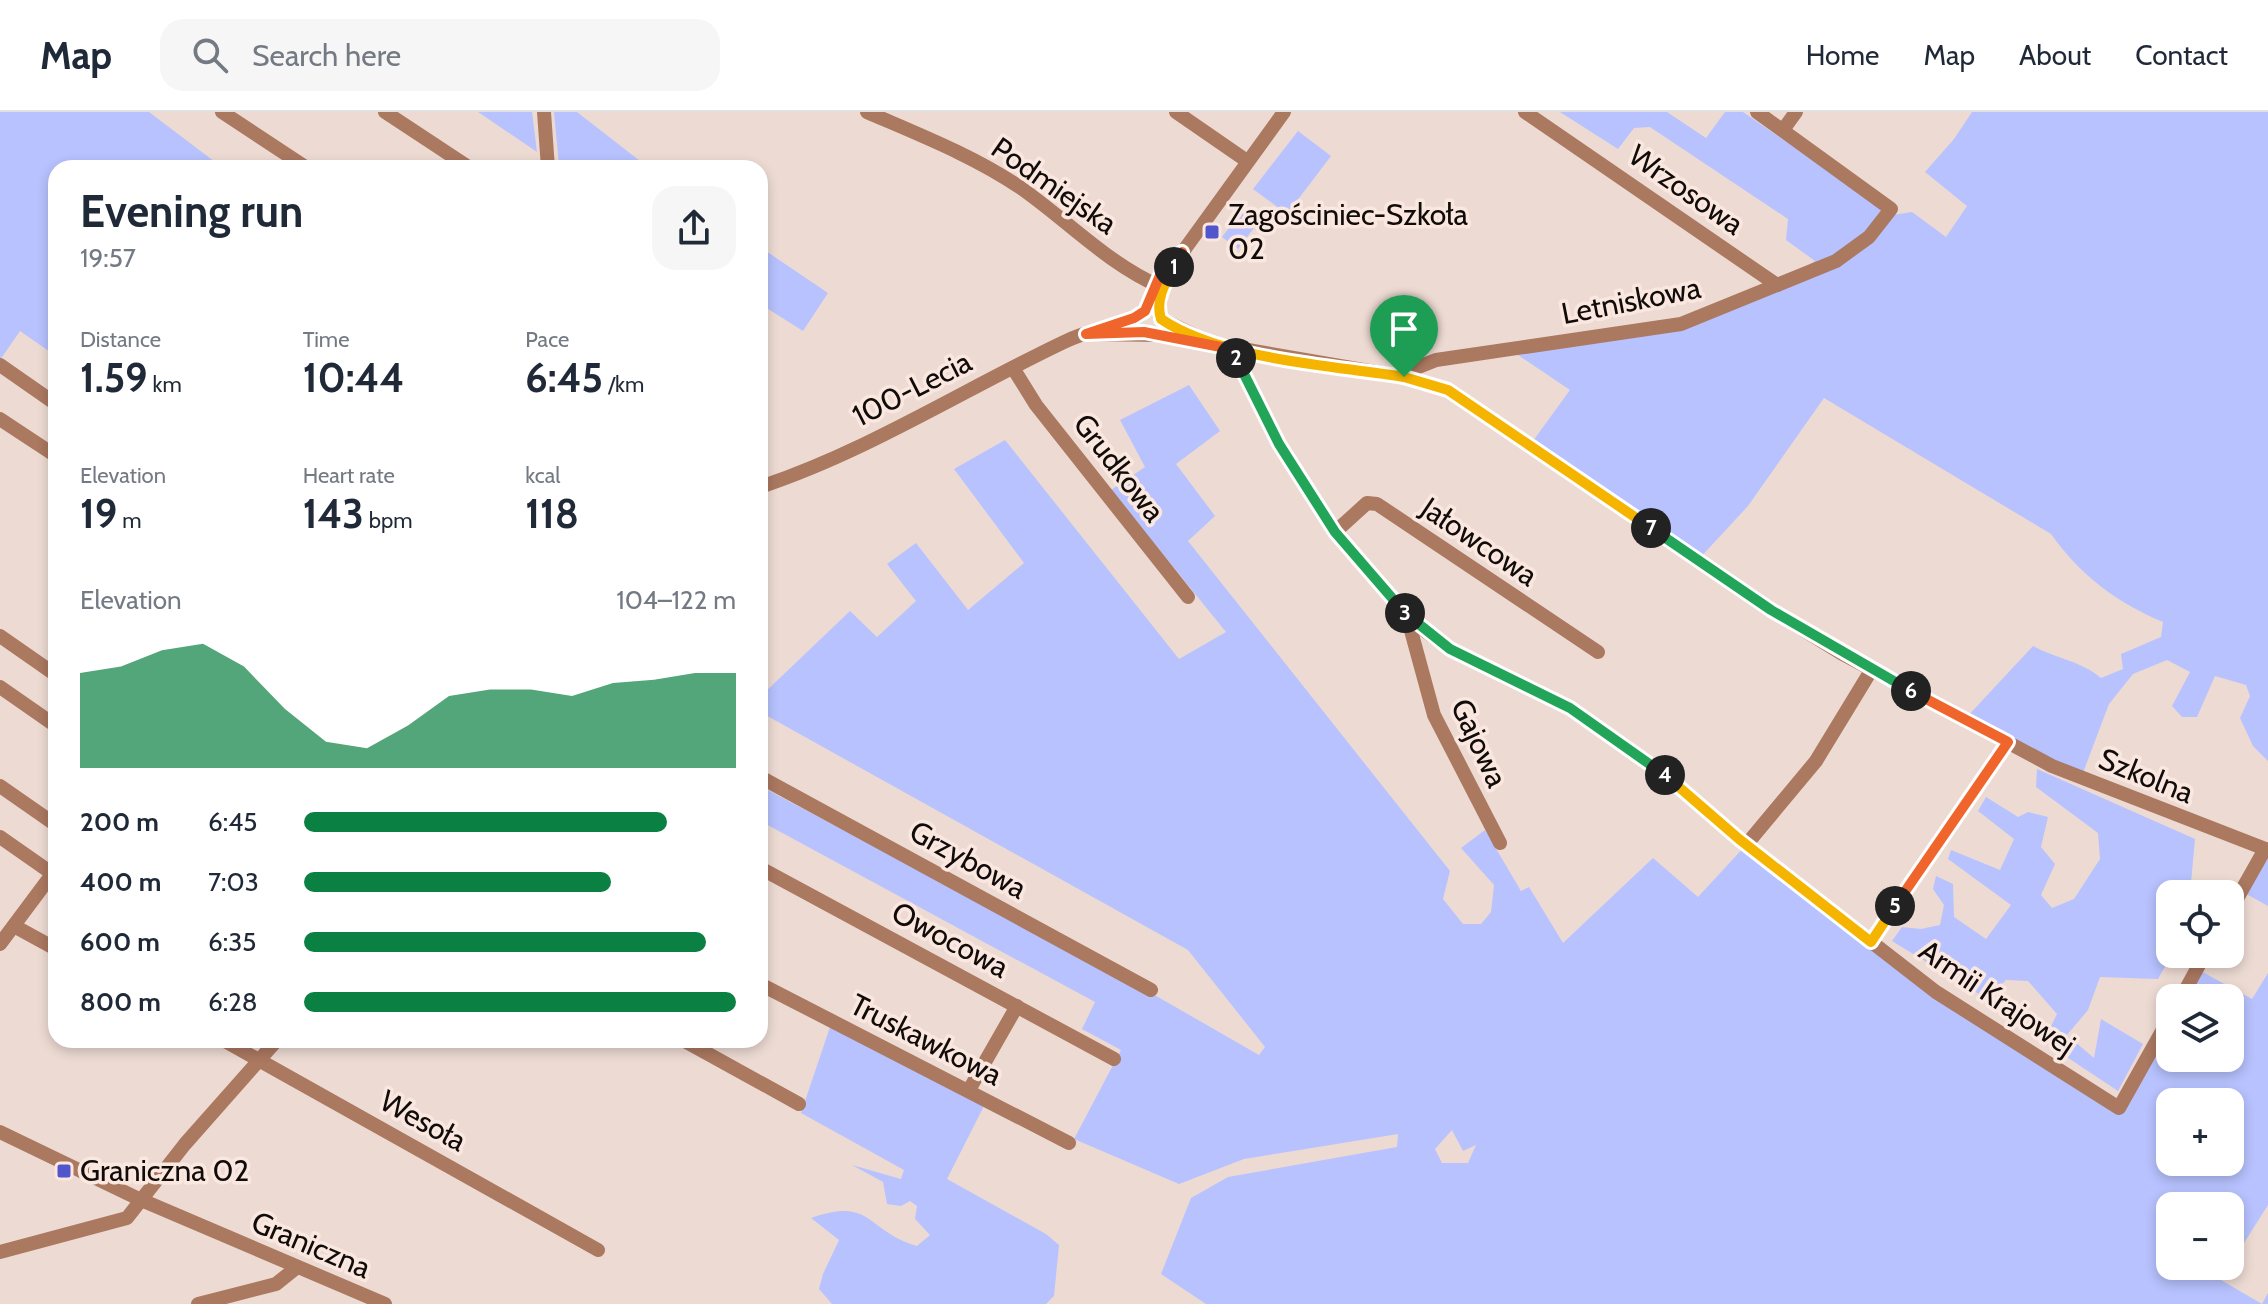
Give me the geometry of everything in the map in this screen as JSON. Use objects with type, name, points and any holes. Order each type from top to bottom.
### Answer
[{"type":"street","points":[[222,112],[295,160]]},
{"type":"street","points":[[385,112],[458,160]]},
{"type":"street","points":[[544,112],[547,160]]},
{"type":"street","name":"Podmiejska","points":[[867,112],[965,155],[1003,176],[1124,268],[1159,286]]},
{"type":"street","points":[[1176,112],[1247,161]]},
{"type":"street","points":[[1151,315],[1138,323],[1147,332],[1158,330],[1151,315],[1159,286],[1284,112]]},
{"type":"street","name":"Wrzosowa","points":[[1525,112],[1777,285]]},
{"type":"street","points":[[1757,112],[1783,130],[1796,112]]},
{"type":"street","name":"Letniskowa","points":[[1404,377],[1436,360],[1681,324],[1836,261],[1869,237],[1891,209],[1783,130]]},
{"type":"street","name":"Szkolna","points":[[1151,315],[1215,345]]},
{"type":"street","name":"100-Lecia","points":[[768,484],[842,453],[1086,334],[1151,315]]},
{"type":"street","name":"Szkolna","points":[[1147,332],[1404,377],[1448,390],[1771,610],[1872,669],[2066,772],[2266,850]]},
{"type":"street","name":"100-Lecia","points":[[1086,334],[1147,332]]},
{"type":"street","name":"Armii Krajowej","points":[[1231,349],[1279,444],[1335,532],[1407,615],[1450,649],[1570,708],[1658,769],[1746,845],[1936,992],[2119,1108],[2156,1042]]},
{"type":"street","points":[[0,365],[48,398]]},
{"type":"street","name":"Grudkowa","points":[[1013,368],[1036,405],[1188,597]]},
{"type":"street","points":[[0,419],[48,451]]},
{"type":"street","name":"Jałowcowa","points":[[1335,532],[1367,503],[1377,504],[1598,652]]},
{"type":"street","name":"Gajowa","points":[[1407,615],[1434,715],[1500,843]]},
{"type":"street","points":[[0,636],[48,669]]},
{"type":"street","points":[[1746,845],[1816,761],[1872,669]]},
{"type":"street","points":[[0,687],[48,720]]},
{"type":"street","points":[[1871,942],[2008,742]]},
{"type":"street","name":"Grzybowa","points":[[768,781],[1151,990]]},
{"type":"street","points":[[0,786],[48,819]]},
{"type":"street","points":[[0,837],[48,868]]},
{"type":"street","points":[[2244,887],[2266,850]]},
{"type":"street","name":"Owocowa","points":[[768,872],[1114,1059]]},
{"type":"street","points":[[0,944],[48,880]]},
{"type":"street","points":[[14,926],[48,945]]},
{"type":"street","name":"Truskawkowa","points":[[768,988],[1069,1143]]},
{"type":"street","points":[[969,1090],[1017,1006]]},
{"type":"street","name":"Wesoła","points":[[237,1048],[598,1250]]},
{"type":"street","points":[[0,1252],[123,1221],[270,1048]]},
{"type":"street","points":[[698,1048],[799,1104]]},
{"type":"street","name":"Graniczna","points":[[0,1132],[139,1199],[385,1304]]},
{"type":"street","points":[[198,1304],[276,1284],[296,1268]]},
{"type":"shaded area","points":[[0,112],[149,112],[212,160],[48,160],[48,350],[20,331],[0,360]]},
{"type":"shaded area","points":[[478,112],[532,112],[537,152]]},
{"type":"shaded area","points":[[554,112],[577,112],[639,160],[559,160]]},
{"type":"shaded area","points":[[1560,112],[1667,112],[1706,138],[1725,112],[1743,112],[1893,215],[1912,212],[1946,237],[1967,206],[1925,172],[1954,139],[1972,112],[2268,112],[2268,761],[2253,746],[2240,718],[2250,696],[2246,685],[2215,676],[2197,717],[2182,717],[2172,706],[2190,672],[2167,660],[2133,674],[2109,704],[2081,778],[1965,719],[2033,646],[2101,678],[2123,669],[2121,654],[2161,637],[2163,622],[2130,606],[2087,575],[2051,534],[1824,398],[1748,506],[1698,560],[1530,445],[1570,390],[1509,349],[1681,324],[1777,285],[1815,261],[1786,240],[1788,219],[1650,127],[1634,128],[1618,149]]},
{"type":"shaded area","points":[[1298,131],[1331,156],[1287,214],[1253,189]]},
{"type":"shaded area","points":[[1244,208],[1260,220],[1238,249],[1222,237]]},
{"type":"shaded area","points":[[768,252],[828,293],[803,331],[768,309]]},
{"type":"shaded area","points":[[1189,385],[1220,431],[1176,464],[1215,516],[1188,541],[1450,871],[1443,899],[1463,924],[1481,924],[1491,912],[1494,885],[1461,848],[1485,830],[1521,891],[1529,887],[1563,943],[1653,858],[1698,897],[1746,845],[1936,992],[2119,1108],[2156,1042],[2156,1072],[2244,1072],[2244,995],[2252,999],[2268,973],[2268,1205],[2244,1243],[2244,1192],[2156,1192],[2156,1280],[2221,1280],[2262,1304],[1206,1304],[1161,1274],[1191,1198],[1228,1177],[1397,1147],[1398,1134],[1244,1159],[1179,1184],[1074,1139],[1121,1050],[1082,1029],[1095,1002],[768,825],[768,790],[1151,993],[1259,1055],[1265,1047],[1188,950],[768,716],[768,689],[850,611],[877,637],[916,601],[887,564],[916,543],[968,610],[1024,563],[954,469],[1005,440],[1179,659],[1226,632],[1111,490],[1145,467],[1120,420]],"holes":[[[1452,1130],[1463,1151],[1476,1145],[1468,1163],[1442,1163],[1435,1149]]]},
{"type":"shaded area","points":[[2037,769],[2195,839],[2191,880],[2156,880],[2156,968],[2164,968],[2158,979],[2100,977],[2088,1010],[2067,1035],[2094,1058],[2101,1019],[2143,1044],[2118,1091],[2035,1036],[2039,1028],[2049,1030],[2057,1014],[2028,981],[2006,980],[1987,999],[1892,941],[1902,927],[1921,929],[1940,925],[1944,905],[1933,889],[1936,876],[1953,884],[1954,917],[1986,939],[2011,905],[1948,859],[1951,850],[2000,870],[2014,839],[1978,811],[1986,797],[2018,817],[2028,812],[2048,817],[2041,847],[2055,864],[2041,895],[2052,908],[2074,899],[2100,859],[2098,833],[2036,787]]},
{"type":"shaded area","points":[[2268,850],[2268,906],[2244,893],[2244,886]]},
{"type":"shaded area","points":[[2197,969],[2224,984],[2189,984]]},
{"type":"shaded area","points":[[830,1027],[985,1104],[947,1179],[1046,1234],[1059,1245],[1054,1296],[1046,1304],[832,1304],[819,1289],[839,1240],[811,1218],[831,1212],[858,1213],[900,1240],[917,1246],[930,1235],[915,1219],[917,1206],[910,1201],[901,1206],[887,1204],[883,1182],[852,1165],[901,1179],[904,1170],[801,1113]]},
{"type":"place","name":"Zagościniec-Szkoła 02","points":[[1212,232]]},
{"type":"place","name":"Graniczna 02","points":[[64,1171]]},
{"type":"route","points":[[1404,377],[1231,349],[1166,323],[1159,315],[1159,303],[1163,287],[1182,252],[1161,273],[1145,311],[1134,318],[1086,334],[1144,332],[1231,349],[1279,444],[1335,532],[1407,615],[1450,649],[1570,708],[1658,769],[1739,839],[1871,942],[2008,742],[1841,653],[1771,610],[1448,390],[1404,377]]}]
